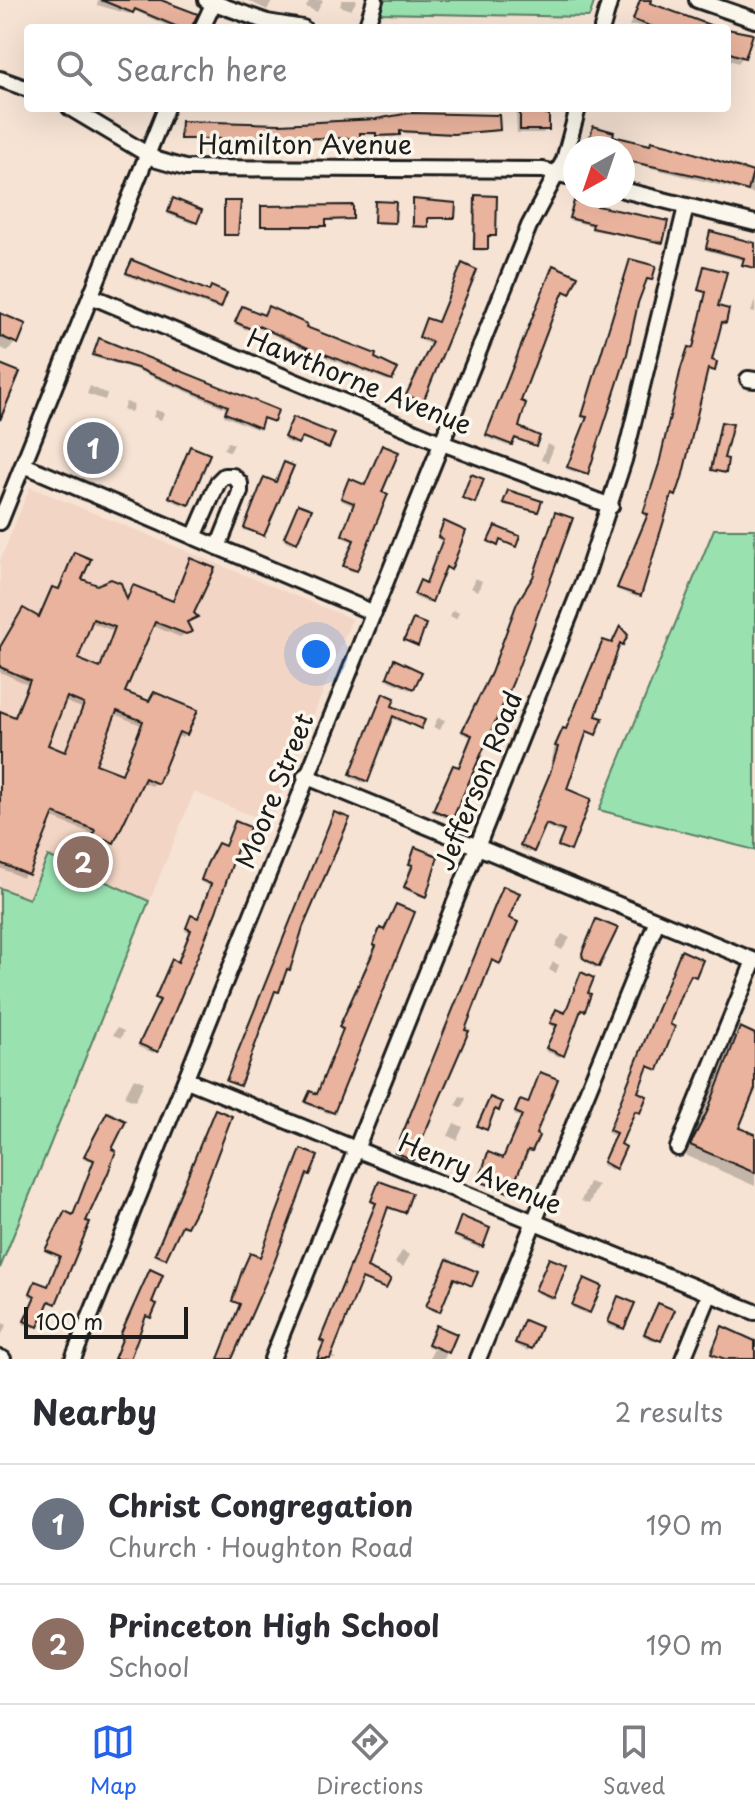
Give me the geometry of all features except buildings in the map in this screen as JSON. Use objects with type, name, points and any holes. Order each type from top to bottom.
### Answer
[{"type":"street","points":[[367,24],[375,0]]},
{"type":"street","points":[[603,24],[610,0]]},
{"type":"street","points":[[697,0],[755,20]]},
{"type":"street","points":[[203,24],[212,1],[279,24]]},
{"type":"street","points":[[0,79],[24,88]]},
{"type":"street","name":"Hamilton Avenue","points":[[77,112],[169,165],[200,170],[543,170],[563,175]]},
{"type":"street","points":[[0,522],[164,112]]},
{"type":"street","name":"Moore Street","points":[[73,1359],[187,1080],[305,776],[374,613],[529,226],[564,160],[577,112]]},
{"type":"street","points":[[635,193],[755,223]]},
{"type":"street","name":"Jefferson Road","points":[[272,1359],[478,848],[611,506],[686,207]]},
{"type":"street","name":"Hawthorne Avenue","points":[[91,296],[442,443],[611,506]]},
{"type":"street","points":[[24,465],[374,613]]},
{"type":"street","points":[[194,537],[218,482],[224,476],[233,476],[240,483],[240,492],[218,547]]},
{"type":"street","points":[[305,776],[755,961],[678,1148]]},
{"type":"street","points":[[478,1359],[657,921]]},
{"type":"street","name":"Henry Avenue","points":[[187,1080],[755,1312]]},
{"type":"street","points":[[683,1359],[710,1293]]},
{"type":"shaded area","points":[[30,487],[352,619],[270,823],[194,792],[0,1268],[0,561]]},
{"type":"green space","points":[[382,0],[595,0],[589,17],[378,13]]},
{"type":"green space","points":[[714,529],[755,529],[755,850],[599,810]]},
{"type":"green space","points":[[48,856],[149,901],[0,1268],[0,888],[29,899]]},
{"type":"place","name":"Christ Congregation","points":[[93,448]]},
{"type":"place","name":"Princeton High School","points":[[83,862]]}]
